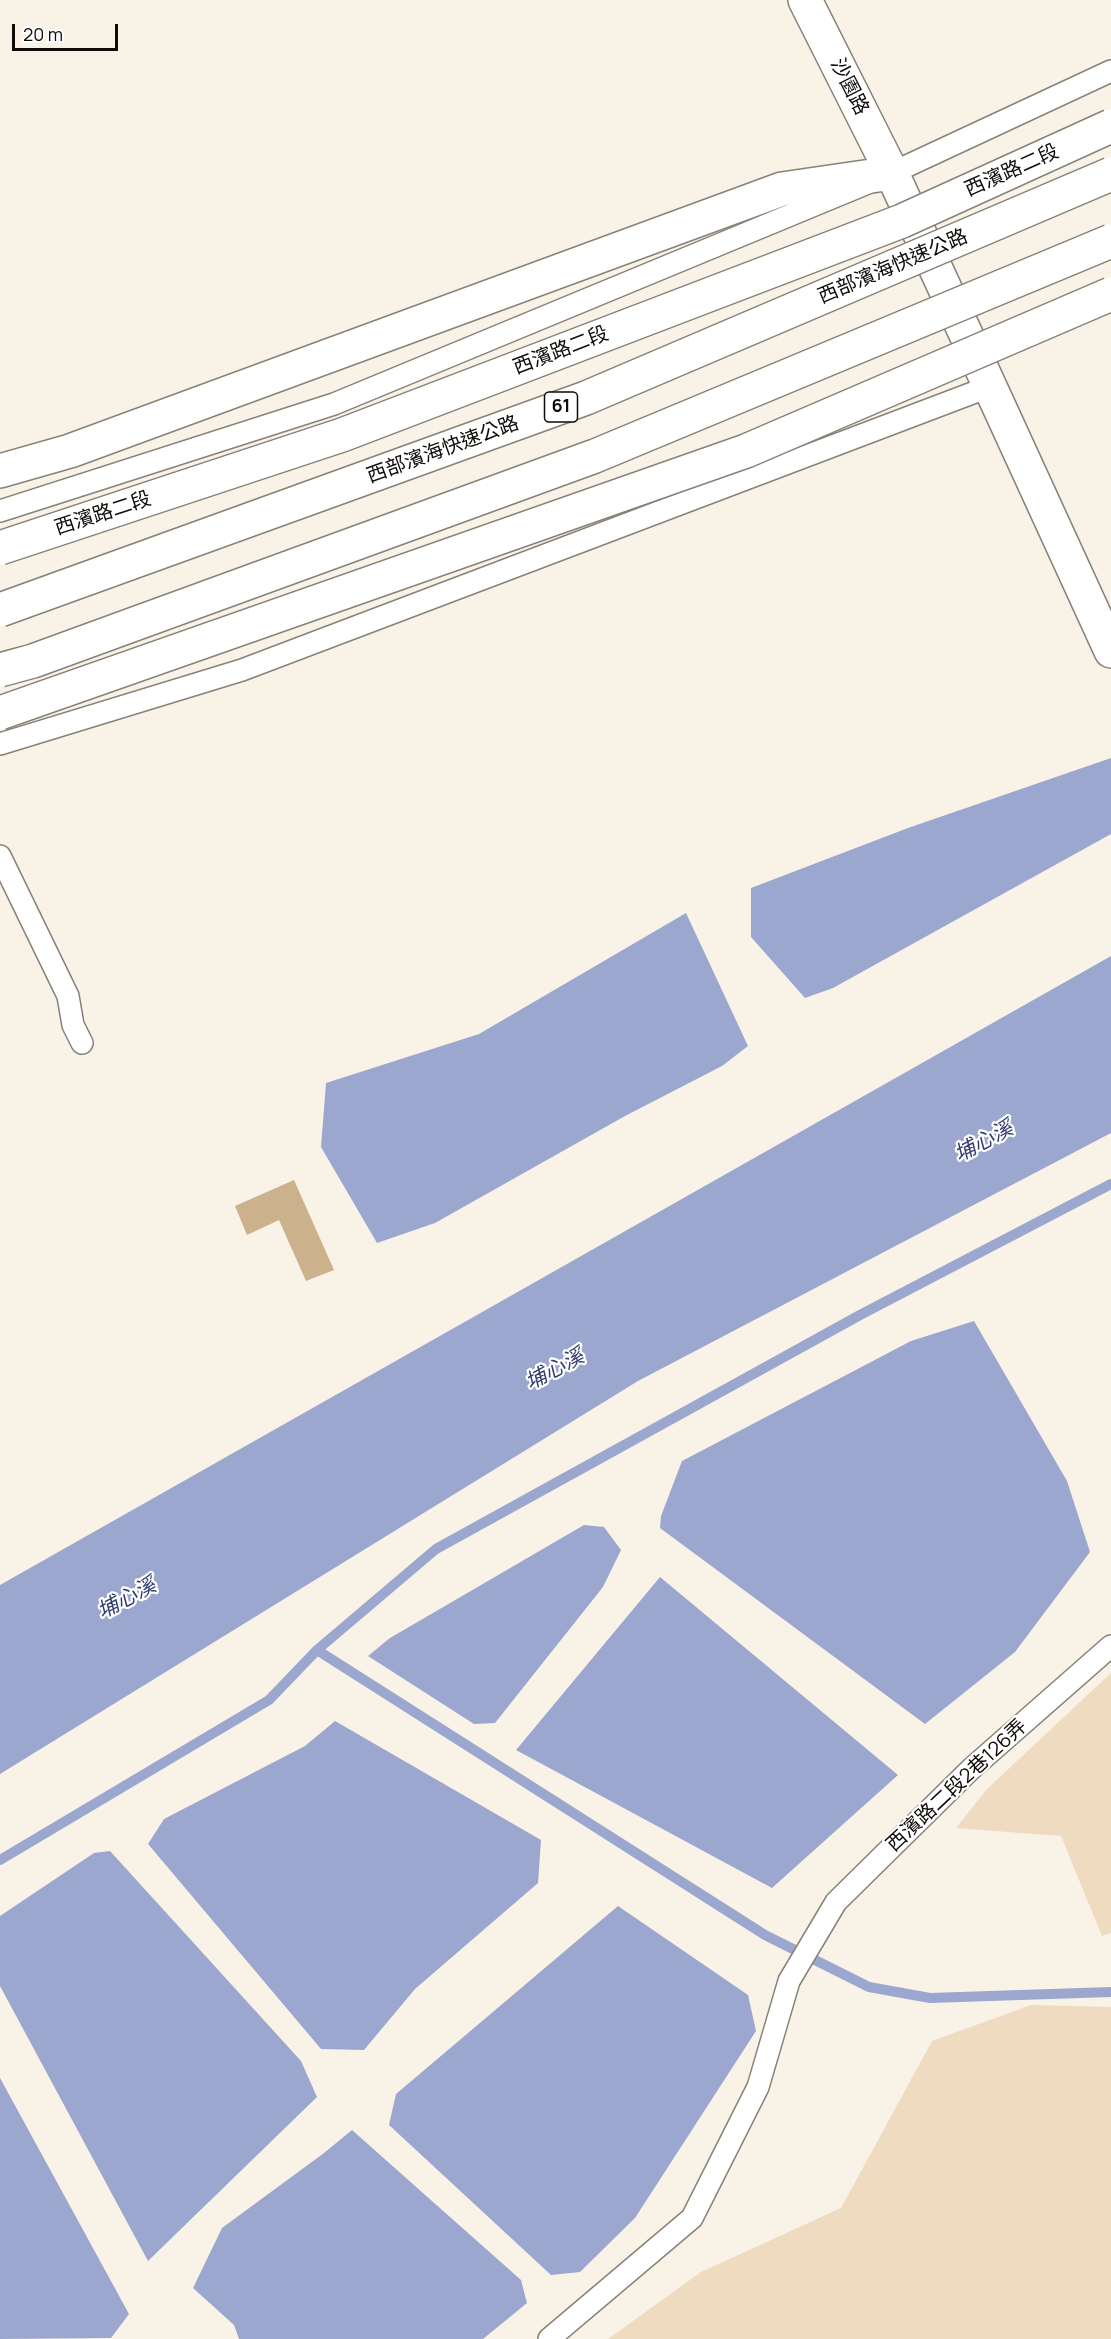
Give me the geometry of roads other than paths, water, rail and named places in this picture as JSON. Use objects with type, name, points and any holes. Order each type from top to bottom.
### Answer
[{"type":"main road","name":"沙園路","points":[[805,0],[892,173],[1111,651]]},
{"type":"main road","name":"西濱路二段","points":[[0,548],[342,435],[902,220],[1111,126]]},
{"type":"main road","points":[[0,471],[70,451],[782,189],[892,173]]},
{"type":"main road","name":"西部濱海快速公路","points":[[0,610],[586,398],[1111,174]]},
{"type":"main road","points":[[0,670],[33,661],[595,456],[1111,241]]},
{"type":"main road","points":[[0,713],[746,451],[1111,294]]},
{"type":"lane","points":[[0,511],[334,404],[892,173],[1111,71]]},
{"type":"lane","points":[[0,744],[242,670],[991,386]]},
{"type":"lane","points":[[0,856],[68,996],[73,1025],[82,1043]]},
{"type":"lane","name":"西濱路二段2巷126弄","points":[[549,2339],[692,2218],[758,2087],[789,1981],[836,1902],[970,1768],[1111,1646]]},
{"type":"water","points":[[1111,758],[1111,834],[833,988],[805,998],[751,937],[751,888],[908,828]]},
{"type":"water","points":[[686,913],[748,1046],[722,1066],[625,1116],[435,1223],[377,1243],[321,1147],[326,1083],[479,1034]]},
{"type":"water","name":"埔心溪","points":[[1111,956],[1111,1133],[638,1381],[0,1774],[0,1585]]},
{"type":"water","points":[[974,1321],[1067,1481],[1090,1552],[1015,1652],[925,1724],[660,1528],[661,1516],[682,1461],[911,1341]]},
{"type":"water","points":[[584,1525],[604,1527],[621,1550],[603,1587],[495,1723],[474,1724],[368,1656],[390,1638]]},
{"type":"water","points":[[660,1577],[898,1775],[772,1888],[516,1750]]},
{"type":"water","points":[[335,1721],[541,1840],[538,1883],[415,1989],[364,2050],[321,2049],[148,1844],[164,1819],[305,1746]]},
{"type":"water","points":[[110,1851],[301,2061],[317,2097],[148,2261],[0,1986],[0,1916],[94,1853]]},
{"type":"water","points":[[618,1906],[748,1995],[756,2031],[635,2218],[580,2272],[551,2275],[389,2125],[396,2094]]},
{"type":"water","points":[[0,2078],[129,2314],[111,2338],[0,2339]]},
{"type":"water","points":[[352,2130],[521,2280],[527,2303],[483,2339],[239,2339],[234,2325],[193,2288],[222,2228]]},
{"type":"waterway","points":[[317,1650],[436,1549],[860,1315],[1111,1184]]},
{"type":"waterway","points":[[0,1860],[269,1700],[317,1650],[765,1935],[869,1987],[930,1998],[1111,1992]]}]
